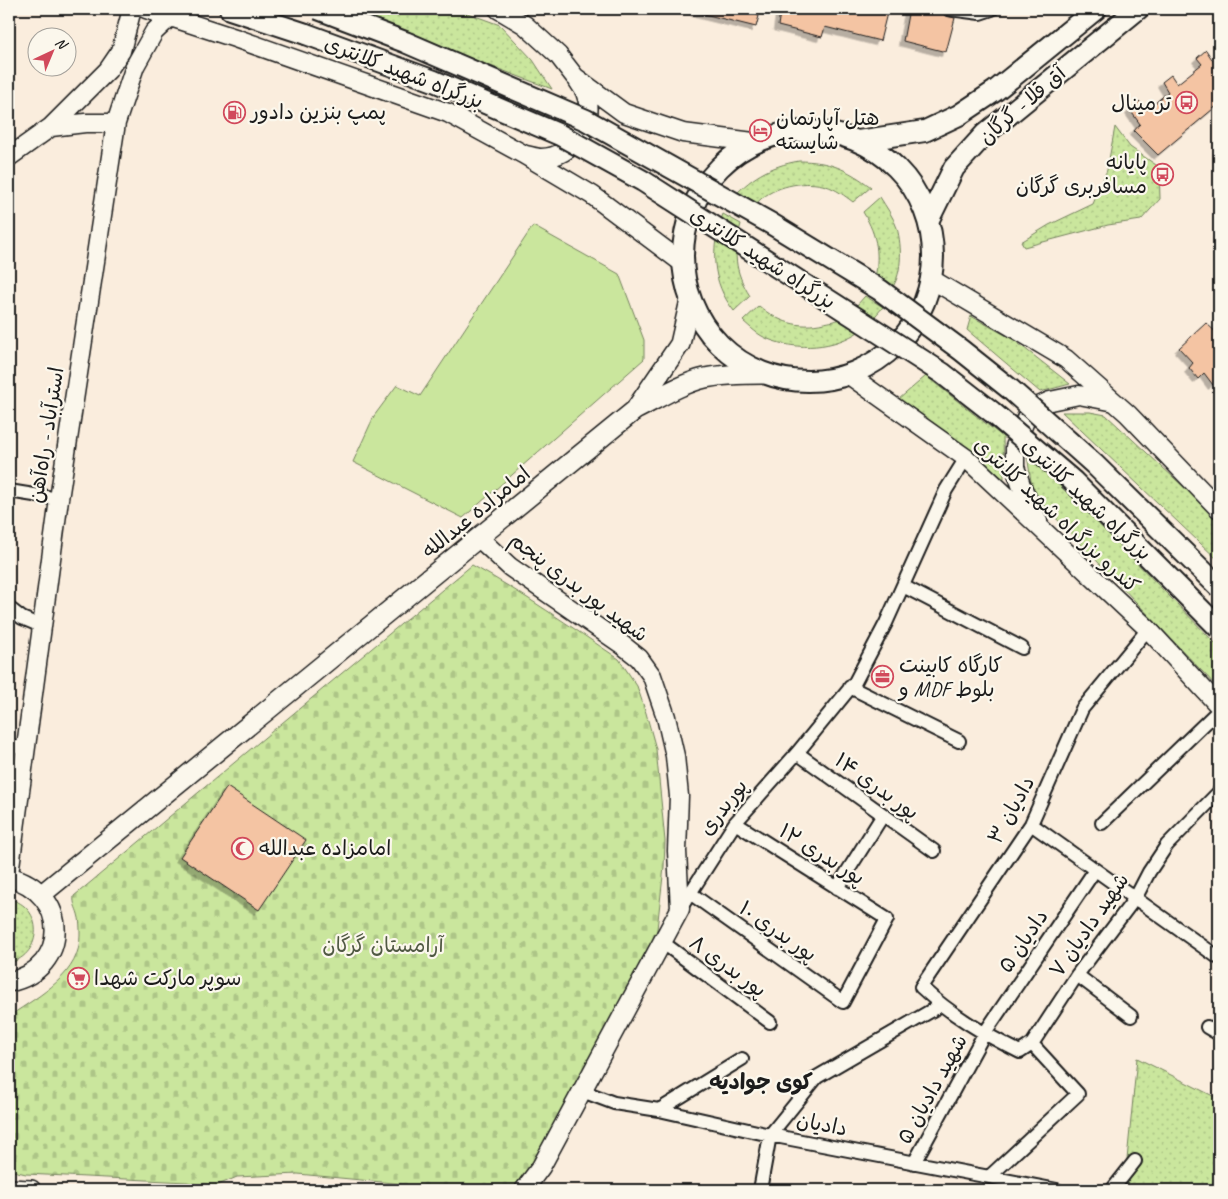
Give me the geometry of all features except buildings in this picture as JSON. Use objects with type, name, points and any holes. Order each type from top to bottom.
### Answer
[{"type":"highway","name":"بزرگراه شهید کلانتری","points":[[230,9],[306,34],[434,81],[560,135],[643,181],[942,373],[992,412],[1073,481],[1219,628]]},
{"type":"highway","name":"بزرگراه شهید کلانتری","points":[[318,9],[405,42],[586,120],[770,223],[880,290],[1010,389],[1094,464],[1219,587]]},
{"type":"highway","name":"آق قلا - گرگان","points":[[858,141],[925,131],[960,115],[995,91],[1096,9]]},
{"type":"highway","name":"آق قلا - گرگان","points":[[928,221],[954,168],[985,134],[1138,9]]},
{"type":"highway","points":[[803,130],[835,133],[858,141],[887,159],[909,182],[916,194],[928,221],[933,246],[933,263],[928,293],[918,316],[908,332],[879,359],[865,368],[849,375],[812,382],[763,374],[745,365],[716,342],[698,318],[690,300],[680,261],[683,237],[689,214],[722,164],[753,142],[778,134],[803,130]]},
{"type":"main road","points":[[9,157],[51,127],[108,70],[121,51],[132,9]]},
{"type":"main road","points":[[146,9],[235,38],[448,113],[592,195],[680,261]]},
{"type":"main road","points":[[498,9],[525,25],[558,55],[585,92],[589,110],[585,129],[575,144],[559,154],[541,158],[523,154]]},
{"type":"main road","name":"استرآباد - راه‌آهن","points":[[9,875],[17,747],[41,626],[116,123],[135,66],[154,32],[170,17]]},
{"type":"main road","points":[[116,58],[135,66]]},
{"type":"main road","points":[[575,77],[624,113],[683,133],[753,142]]},
{"type":"main road","points":[[51,127],[85,123],[116,123]]},
{"type":"main road","points":[[931,279],[1066,360],[1128,414],[1219,509]]},
{"type":"main road","name":"امامزاده عبدالله","points":[[635,410],[680,344],[690,300]]},
{"type":"main road","name":"امامزاده عبدالله","points":[[42,894],[635,410],[674,390],[705,378],[732,374],[763,374]]},
{"type":"main road","name":"کندرو بزرگراه شهید کلانتری","points":[[849,375],[966,458],[1148,630],[1219,706]]},
{"type":"main road","points":[[1043,530],[1021,485],[1015,467],[1015,447],[1026,418],[1031,411],[1050,401],[1079,395],[1113,402]]},
{"type":"main road","name":"شهید پور بدری پنجم","points":[[480,538],[510,567],[639,658],[652,676],[666,717],[675,756],[679,796],[677,851],[680,909]]},
{"type":"main road","points":[[9,875],[32,886],[42,894],[54,916],[55,929],[54,942],[42,964],[33,973],[22,979],[9,982]]},
{"type":"main road","name":"پوربدری","points":[[524,1190],[541,1167],[680,909]]},
{"type":"main road","points":[[9,1189],[31,1190]]},
{"type":"street","points":[[950,9],[980,13],[992,9]]},
{"type":"street","name":"پوربدری","points":[[680,909],[735,823],[797,753],[850,686],[886,624],[946,490],[966,458]]},
{"type":"street","points":[[9,491],[59,499]]},
{"type":"street","points":[[903,586],[1022,648]]},
{"type":"street","points":[[9,608],[22,618],[41,626]]},
{"type":"street","name":"دادیان ۳","points":[[941,1006],[921,987],[1031,824],[1082,709],[1148,630]]},
{"type":"street","points":[[850,686],[960,741]]},
{"type":"street","points":[[1102,823],[1219,710]]},
{"type":"street","name":"پور بدری ۱۴","points":[[797,753],[934,851]]},
{"type":"street","name":"شهید دادیان ۷","points":[[1032,1044],[1077,975],[1136,897],[1149,872],[1167,845],[1219,792]]},
{"type":"street","points":[[837,888],[883,815]]},
{"type":"street","name":"پور بدری ۱۲","points":[[735,823],[887,919],[843,1002]]},
{"type":"street","points":[[1031,824],[1219,958]]},
{"type":"street","name":"دادیان ۵","points":[[984,1034],[1096,870]]},
{"type":"street","name":"پور بدری ۱۰","points":[[690,893],[843,1002]]},
{"type":"street","name":"پور بدری ۸","points":[[662,942],[770,1022]]},
{"type":"street","points":[[1077,975],[1131,1016]]},
{"type":"street","points":[[760,1190],[770,1134],[817,1077],[941,1006],[984,1034],[1020,1052],[1032,1044],[1078,1094],[989,1177]]},
{"type":"street","points":[[1208,1027],[1219,1034]]},
{"type":"street","name":"۵ شهید دادیان","points":[[914,1163],[984,1034]]},
{"type":"street","points":[[659,1110],[742,1059]]},
{"type":"street","name":"دادیان","points":[[582,1091],[614,1103],[659,1110],[1036,1188],[1057,1190]]},
{"type":"street","points":[[1112,1190],[1135,1161]]},
{"type":"green space","points":[[339,9],[456,9],[500,25],[533,60],[552,89]]},
{"type":"green space","points":[[1115,127],[1130,147],[1159,167],[1160,199],[1141,220],[1108,225],[1024,247],[1021,242],[1049,225],[1093,204],[1107,170]]},
{"type":"green space","points":[[799,161],[829,164],[854,175],[871,187],[853,202],[830,187],[818,184],[793,185],[776,190],[762,198],[748,211],[730,201],[761,174],[779,166]]},
{"type":"green space","points":[[880,197],[897,228],[900,243],[899,270],[894,286],[889,292],[874,284],[877,264],[875,238],[863,212]]},
{"type":"green space","points":[[723,214],[741,224],[738,234],[736,261],[741,278],[750,296],[734,311],[726,300],[721,288],[715,264],[716,239]]},
{"type":"green space","points":[[533,226],[619,274],[644,340],[644,359],[463,518],[353,462],[374,416],[397,385],[420,396]]},
{"type":"green space","points":[[865,296],[883,307],[861,330],[840,341],[828,344],[803,346],[779,343],[761,335],[743,321],[759,306],[766,312],[789,323],[815,325],[838,319],[845,315]]},
{"type":"green space","points":[[971,316],[1014,340],[1070,384],[1040,392],[967,330]]},
{"type":"green space","points":[[926,376],[1003,437],[1004,479],[899,399]]},
{"type":"green space","points":[[1062,412],[1090,412],[1106,415],[1214,515],[1219,521],[1219,561]]},
{"type":"green space","points":[[1027,455],[1080,505],[1219,647],[1219,689],[1033,494]]},
{"type":"green space","name":"آرامستان گرگان","points":[[472,565],[528,598],[619,659],[637,686],[656,749],[665,841],[656,938],[518,1190],[424,1190],[403,1184],[298,1174],[237,1177],[211,1188],[187,1182],[26,1174],[9,1170],[9,1027],[11,1015],[57,982],[74,961],[79,948],[80,934],[74,896]]},
{"type":"green space","points":[[9,899],[20,903],[29,911],[34,920],[35,931],[34,941],[29,951],[9,963]]},
{"type":"green space","points":[[1137,1058],[1219,1099],[1219,1190],[1124,1190]]},
{"type":"place","name":"ترمینال","points":[[1187,103]]},
{"type":"place","name":"پمپ بنزین دادور","points":[[235,112]]},
{"type":"place","name":"هتل آپارتمان شایسته","points":[[760,130]]},
{"type":"place","name":"پایانه مسافربری گرگان","points":[[1163,174]]},
{"type":"place","name":"کارگاه کابینت و MDF بلوط","points":[[883,677]]},
{"type":"place","name":"امامزاده عبدالله","points":[[243,848]]},
{"type":"place","name":"سوپر مارکت شهدا","points":[[78,978]]},
{"type":"district","name":"کوی جوادیه","points":[[761,1081]]}]
